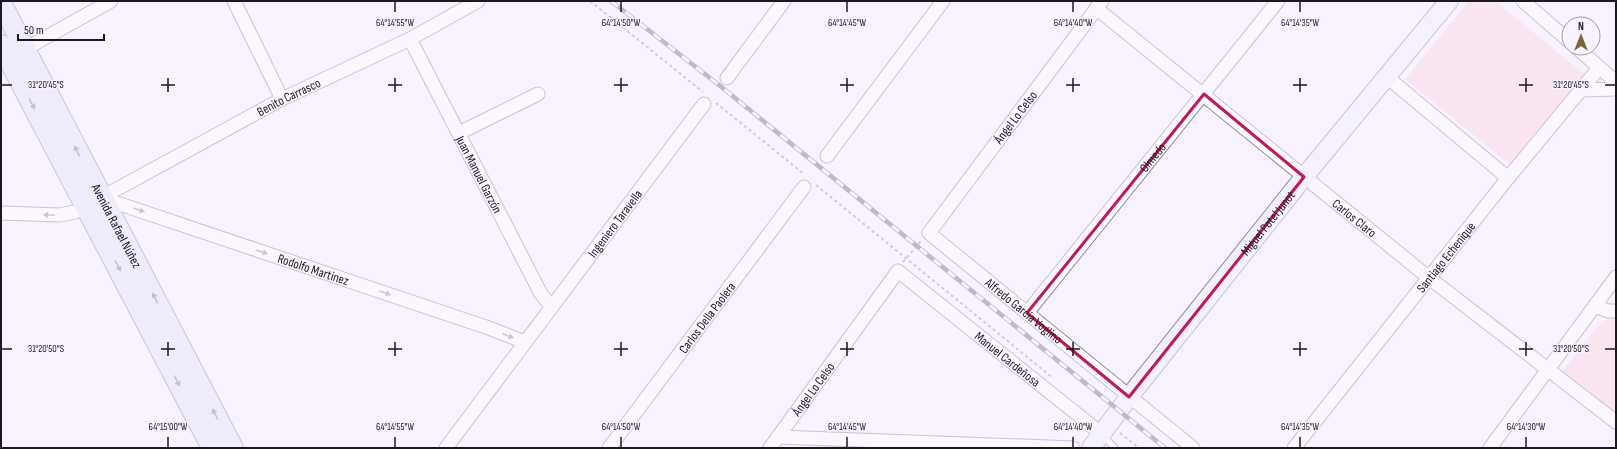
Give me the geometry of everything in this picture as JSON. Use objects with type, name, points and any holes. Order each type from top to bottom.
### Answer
[{"type":"main road","name":"Miguel Potel Junot","points":[[1100,435],[1304,177],[1449,1]]},
{"type":"main road","name":"Avenida Rafael Núñez","points":[[1,3],[25,49],[94,202],[212,448]]},
{"type":"main road","name":"Avenida Rafael Núñez","points":[[1,45],[66,168],[94,202],[115,236],[124,238],[233,448]]},
{"type":"street","points":[[25,49],[111,1]]},
{"type":"street","points":[[234,1],[282,100]]},
{"type":"street","name":"Benito Carrasco","points":[[1,213],[59,215],[75,212],[282,100],[410,39],[478,1]]},
{"type":"street","points":[[727,78],[784,1]]},
{"type":"street","points":[[828,156],[943,1]]},
{"type":"street","name":"Olmedo","points":[[1027,312],[1278,1]]},
{"type":"street","points":[[1523,1],[1561,34]]},
{"type":"street","name":"Carlos Claro","points":[[1099,5],[1304,177],[1428,277],[1616,422]]},
{"type":"street","name":"Ángel Lo Celso","points":[[929,233],[1099,5]]},
{"type":"street","name":"Juan Manuel Garzón","points":[[410,39],[541,294],[552,307]]},
{"type":"street","points":[[1586,56],[1616,82]]},
{"type":"street","name":"Santiago Echenique","points":[[1294,448],[1428,277],[1599,68]]},
{"type":"street","points":[[1387,78],[1508,178]]},
{"type":"street","points":[[1582,90],[1616,89]]},
{"type":"street","points":[[459,134],[538,94]]},
{"type":"street","name":"Ingeniero Taravella","points":[[446,448],[709,101]]},
{"type":"street","name":"Carlos Della Paolera","points":[[609,448],[808,182]]},
{"type":"street","name":"Rodolfo Martinez","points":[[94,202],[486,327],[525,342]]},
{"type":"street","name":"Alfredo García Voglino","points":[[929,233],[1193,448]]},
{"type":"street","name":"Ángel Lo Celso","points":[[770,448],[898,271]]},
{"type":"street","name":"Manuel Cardeñosa","points":[[898,271],[1100,435]]},
{"type":"street","points":[[1490,448],[1616,277]]},
{"type":"street","points":[[1596,306],[1608,311],[1616,311]]},
{"type":"street","points":[[778,437],[1073,448]]},
{"type":"lane","name":"Manuel Cardeñosa","points":[[1100,435],[1115,448]]},
{"type":"path","points":[[590,1],[808,182],[906,257],[1054,378]]},
{"type":"path","points":[[898,271],[906,257],[929,233]]},
{"type":"path","points":[[1100,435],[1139,448]]},
{"type":"highlighted area","points":[[1204,94],[1304,177],[1129,397],[1027,313]]},
{"type":"shaded area","points":[[1469,1],[1495,1],[1587,76],[1512,166],[1405,79]]},
{"type":"shaded area","points":[[1616,318],[1616,416],[1561,373],[1597,327],[1607,319]]},
{"type":"railway","points":[[611,1],[719,85],[1165,448]]}]
